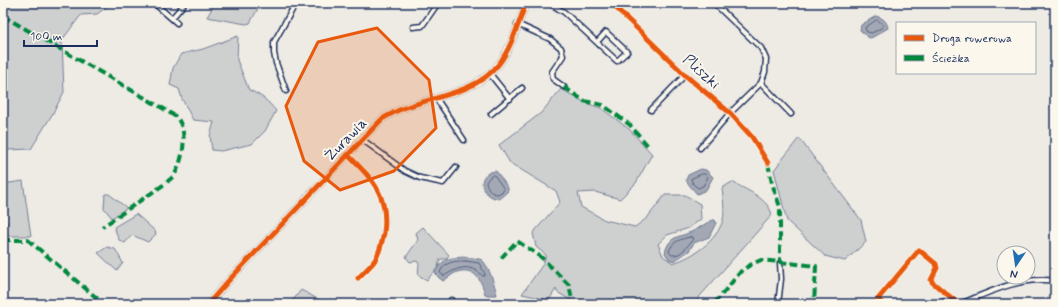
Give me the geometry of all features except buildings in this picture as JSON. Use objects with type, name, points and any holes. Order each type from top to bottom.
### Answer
[{"type":"street","points":[[154,3],[177,23]]},
{"type":"street","points":[[172,18],[185,3]]},
{"type":"street","points":[[286,91],[276,63],[274,42],[296,3]]},
{"type":"street","points":[[413,27],[422,26],[438,3]]},
{"type":"street","name":"Żurawia","points":[[208,304],[235,273],[382,119],[404,108],[436,98],[477,82],[490,74],[505,54],[526,3]]},
{"type":"street","points":[[550,3],[564,12],[617,61],[627,52],[606,32],[597,42]]},
{"type":"street","name":"Pliszki","points":[[611,3],[685,75],[730,113],[752,137],[768,163]]},
{"type":"street","points":[[700,148],[730,113],[761,83],[765,72],[766,59],[761,48],[714,3]]},
{"type":"street","points":[[517,24],[550,39],[561,48],[563,56],[552,72],[553,79],[564,87]]},
{"type":"street","points":[[490,74],[510,99]]},
{"type":"street","name":"Pliszki","points":[[652,110],[685,75]]},
{"type":"street","points":[[761,83],[791,114]]},
{"type":"street","points":[[491,114],[522,88]]},
{"type":"street","points":[[436,98],[464,140]]},
{"type":"street","name":"Żurawia","points":[[363,140],[405,171],[420,178],[443,183],[456,167]]},
{"type":"street","points":[[348,155],[367,174],[382,197],[385,222],[382,244],[376,260],[358,278]]},
{"type":"street","points":[[883,304],[878,300],[919,250],[936,264],[937,268],[931,280],[932,282],[956,304]]},
{"type":"street","points":[[778,304],[781,279],[780,263]]},
{"type":"street","points":[[960,304],[1029,280],[1055,281]]},
{"type":"street","points":[[937,304],[951,299]]},
{"type":"highlighted area","points":[[377,28],[429,80],[436,128],[394,171],[340,190],[304,161],[286,106],[318,42]]},
{"type":"shaded area","points":[[3,3],[112,3],[97,14],[81,15],[62,40],[64,92],[31,149],[7,150],[3,153]]},
{"type":"shaded area","points":[[215,3],[261,3],[250,23],[246,24],[207,17]]},
{"type":"shaded area","points":[[238,36],[237,60],[249,90],[264,99],[276,111],[265,131],[252,144],[221,151],[212,150],[210,136],[214,122],[193,120],[182,99],[179,89],[170,85],[173,68],[181,54],[203,49]]},
{"type":"shaded area","points":[[561,89],[586,103],[601,108],[629,129],[652,154],[636,183],[620,199],[595,192],[578,193],[581,207],[605,220],[635,227],[647,218],[665,195],[685,195],[700,204],[701,219],[689,228],[667,235],[658,244],[663,256],[673,263],[696,252],[715,235],[720,228],[724,217],[722,188],[732,182],[756,195],[770,209],[772,215],[693,304],[577,304],[557,292],[556,289],[549,300],[522,294],[543,264],[546,255],[536,247],[533,233],[560,202],[556,191],[510,163],[499,145],[541,113]]},
{"type":"shaded area","points":[[799,138],[861,220],[866,242],[845,261],[825,256],[787,221],[774,170]]},
{"type":"shaded area","points":[[23,181],[31,236],[3,236],[3,231],[8,223],[3,218],[3,184]]},
{"type":"shaded area","points":[[105,194],[109,194],[127,208],[112,218],[104,208]]},
{"type":"shaded area","points":[[136,214],[155,231],[156,234],[148,242],[132,235],[125,243],[119,240],[114,227]]},
{"type":"shaded area","points":[[423,227],[449,255],[446,259],[440,259],[438,267],[427,280],[418,275],[419,264],[417,261],[410,262],[406,257],[418,240],[416,233]]},
{"type":"shaded area","points":[[107,247],[115,249],[123,263],[117,271],[98,253]]},
{"type":"shaded area","points":[[301,290],[327,304],[290,304]]},
{"type":"water","points":[[876,16],[887,23],[888,28],[869,38],[860,30],[861,25]]},
{"type":"water","points":[[701,169],[706,170],[713,177],[706,190],[697,194],[686,180],[688,175]]},
{"type":"water","points":[[495,171],[508,188],[508,191],[499,199],[488,194],[482,185],[484,176]]},
{"type":"water","points":[[715,220],[716,223],[709,237],[694,243],[689,251],[674,261],[669,259],[665,253],[669,243],[672,240],[696,230]]},
{"type":"water","points":[[466,257],[480,259],[485,263],[497,295],[485,294],[479,279],[468,271],[457,272],[443,281],[435,272],[441,263],[448,259]]},
{"type":"marked path","points":[[3,16],[166,110],[176,117],[180,123],[184,137],[180,161],[174,175],[166,183],[102,227]]},
{"type":"marked path","points":[[564,87],[584,101],[603,105],[630,125],[648,146]]},
{"type":"marked path","points":[[768,163],[772,183],[780,207],[780,263]]},
{"type":"marked path","points":[[3,240],[28,240],[104,304]]},
{"type":"marked path","points":[[501,258],[517,241],[541,257],[569,285],[573,304]]},
{"type":"marked path","points":[[714,304],[742,270],[761,260],[816,266],[814,304]]},
{"type":"cycle path","points":[[208,304],[382,119],[404,108],[467,88],[489,74],[503,59],[526,3]]},
{"type":"cycle path","points":[[611,3],[685,75],[730,113],[752,137],[768,163]]},
{"type":"cycle path","points":[[348,155],[365,172],[377,189],[384,208],[385,220],[384,233],[377,257],[358,278]]},
{"type":"cycle path","points":[[883,304],[878,299],[919,250],[936,264],[937,268],[931,280],[932,282],[954,300],[956,304]]}]
